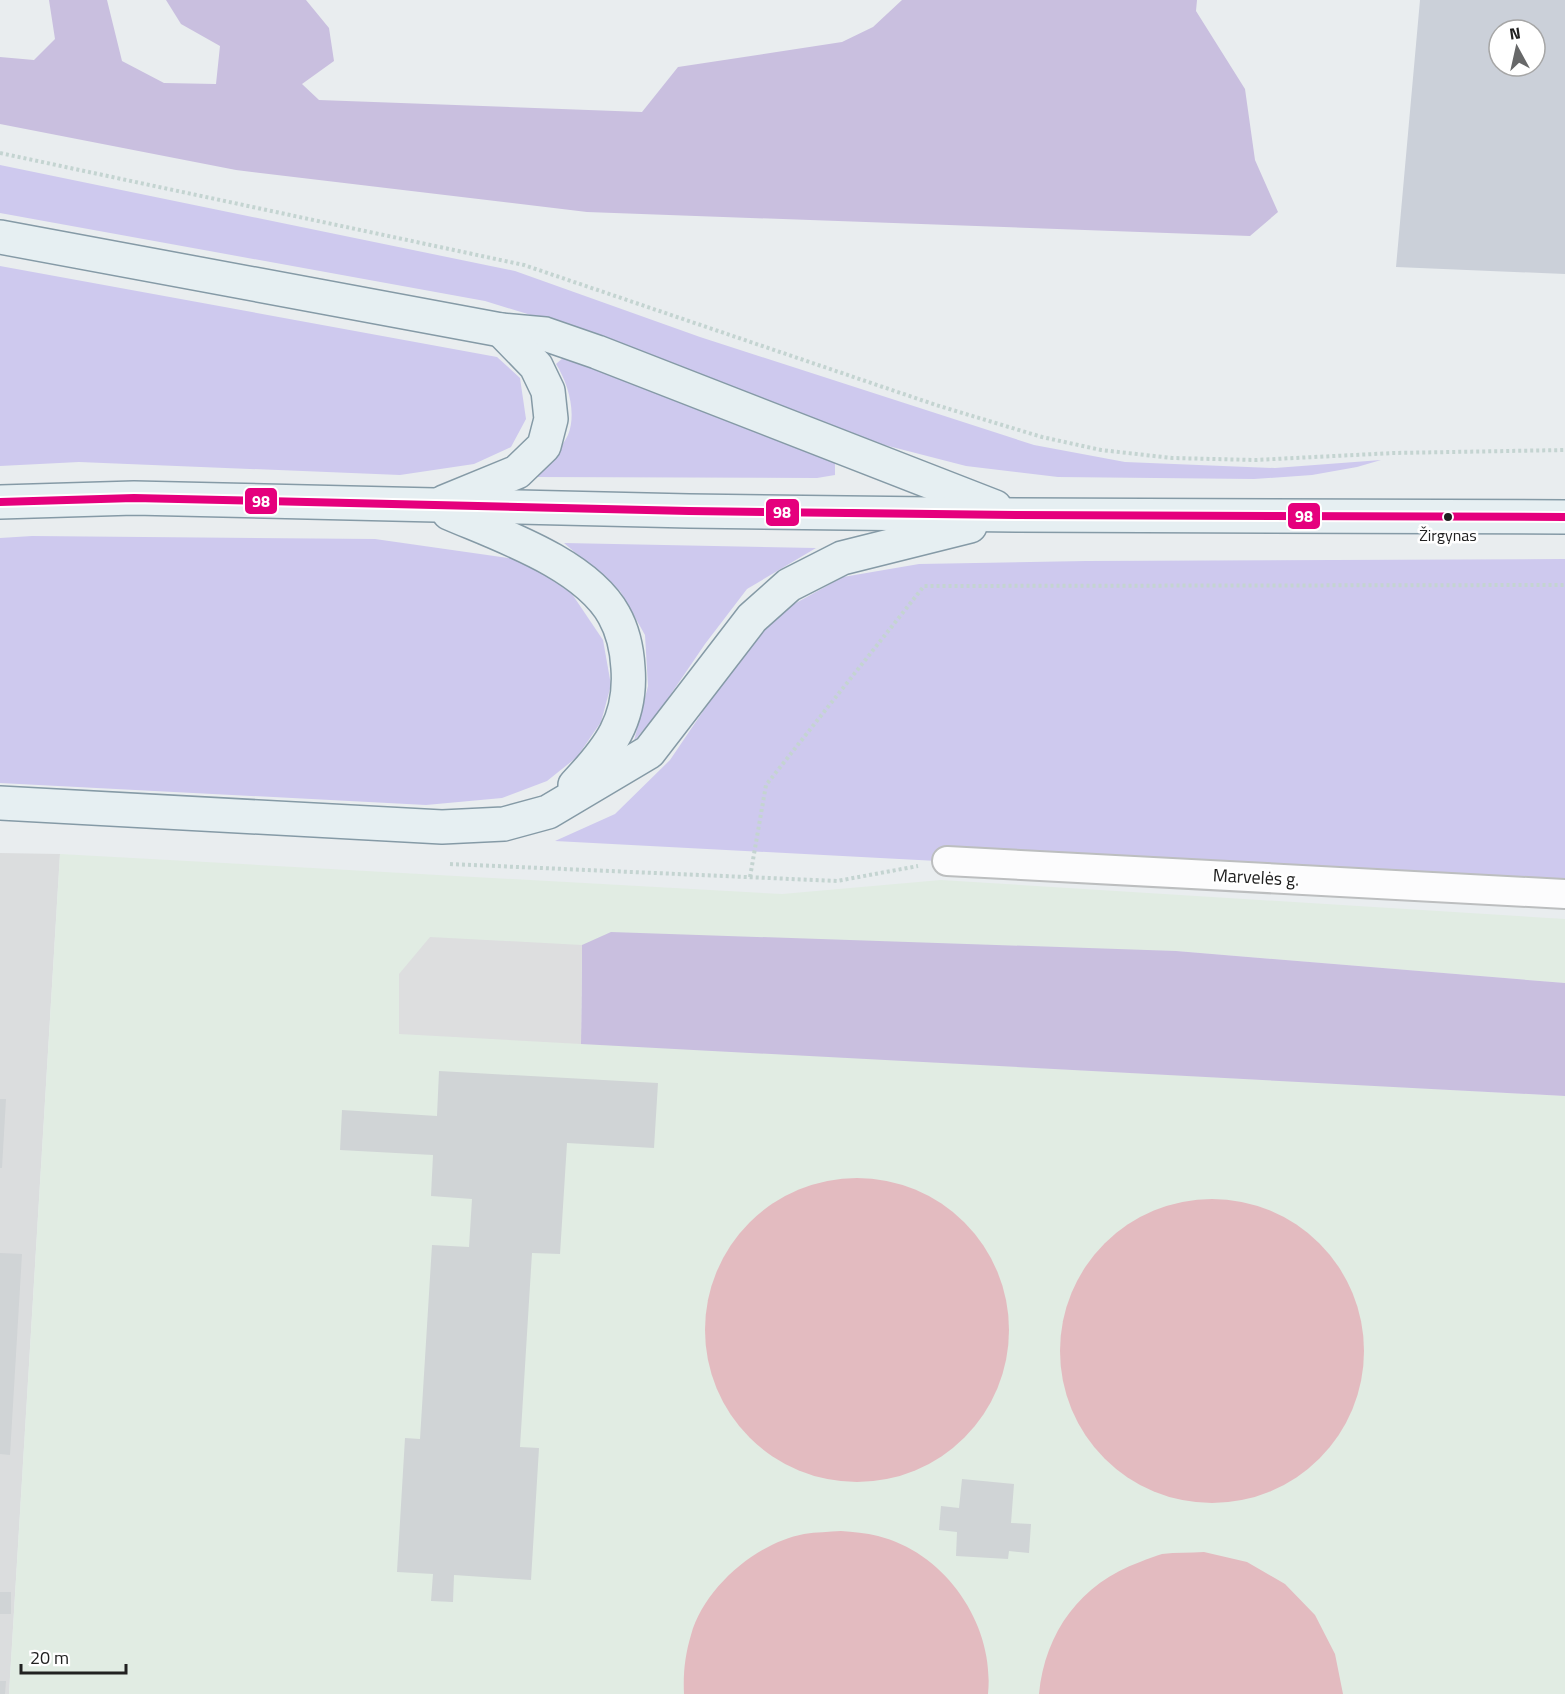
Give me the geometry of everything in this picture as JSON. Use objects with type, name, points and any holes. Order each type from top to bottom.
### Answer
[{"type":"main road","points":[[0,237],[501,330],[545,334],[597,352],[1016,515]]},
{"type":"main road","points":[[433,506],[517,472],[544,446],[551,419],[548,391],[536,366],[501,330]]},
{"type":"main road","points":[[0,502],[134,498],[433,506],[1016,515],[1565,517]]},
{"type":"main road","points":[[433,506],[532,549],[571,571],[597,593],[615,615],[627,648],[629,676],[622,722],[602,757],[548,812]]},
{"type":"main road","points":[[0,803],[442,826],[504,824],[548,812],[649,752],[752,618],[789,585],[842,558],[1016,515]]},
{"type":"street","name":"Marvelės g.","points":[[946,861],[1565,894]]},
{"type":"path","points":[[0,153],[524,265],[936,405],[1042,437],[1101,450],[1172,458],[1255,460],[1394,453],[1565,450]]},
{"type":"path","points":[[750,877],[766,785],[924,586],[1565,585]]},
{"type":"shaded area","points":[[49,0],[107,0],[122,61],[164,83],[216,84],[220,46],[181,24],[166,0],[306,0],[329,28],[334,61],[302,84],[319,100],[642,112],[678,67],[842,42],[873,27],[902,0],[1197,0],[1196,11],[1245,89],[1255,160],[1278,212],[1250,236],[587,212],[236,170],[0,124],[0,57],[34,60],[55,39]]},
{"type":"shaded area","points":[[1420,0],[1565,0],[1565,274],[1396,267]]},
{"type":"shaded area","points":[[0,165],[515,271],[700,337],[1034,445],[1125,462],[1275,468],[1381,460],[1312,475],[1254,479],[1058,477],[966,466],[865,440],[570,327],[485,301],[0,213]]},
{"type":"shaded area","points":[[0,266],[497,357],[520,378],[526,419],[511,447],[474,464],[400,475],[79,462],[0,466]]},
{"type":"shaded area","points":[[564,357],[579,359],[835,463],[835,475],[817,478],[537,477],[562,445],[571,426],[570,398],[556,364]]},
{"type":"shaded area","points":[[32,536],[375,539],[523,560],[570,591],[603,640],[611,685],[601,722],[577,757],[547,781],[502,798],[426,805],[0,783],[0,538]]},
{"type":"shaded area","points":[[564,543],[816,548],[747,589],[705,644],[658,713],[634,741],[648,686],[645,635],[620,591]]},
{"type":"shaded area","points":[[1565,559],[1565,894],[555,841],[615,814],[670,760],[735,664],[776,614],[843,577],[919,564]]},
{"type":"shaded area","points":[[0,853],[60,854],[9,1694],[0,1694]]},
{"type":"shaded area","points":[[60,854],[782,894],[941,880],[1565,919],[1565,983],[1176,951],[582,945],[581,1043],[1565,1096],[1565,1694],[9,1694]]},
{"type":"shaded area","points":[[611,932],[1176,951],[1565,983],[1565,1096],[581,1044],[582,945]]},
{"type":"shaded area","points":[[430,937],[582,945],[581,1044],[399,1034],[399,974]]},
{"type":"shaded area","points":[[857,1178],[901,1184],[929,1196],[965,1222],[991,1258],[1003,1286],[1009,1330],[1003,1374],[991,1402],[965,1438],[929,1464],[901,1476],[857,1482],[813,1476],[785,1464],[749,1438],[723,1402],[711,1374],[705,1330],[711,1286],[723,1258],[749,1222],[785,1196],[813,1184]]},
{"type":"shaded area","points":[[1197,1199],[1227,1199],[1256,1205],[1284,1217],[1309,1233],[1330,1254],[1346,1279],[1358,1307],[1364,1336],[1364,1366],[1353,1409],[1339,1436],[1320,1459],[1297,1478],[1270,1492],[1227,1503],[1197,1503],[1168,1497],[1140,1485],[1115,1469],[1094,1448],[1078,1423],[1066,1395],[1060,1366],[1060,1336],[1066,1307],[1078,1279],[1094,1254],[1115,1233],[1140,1217],[1168,1205]]},
{"type":"shaded area","points":[[841,1531],[878,1536],[903,1545],[925,1558],[945,1575],[974,1618],[983,1643],[988,1668],[988,1694],[684,1694],[685,1664],[691,1635],[707,1601],[734,1570],[768,1547],[786,1539],[804,1534]]},
{"type":"shaded area","points":[[1204,1552],[1247,1562],[1285,1584],[1315,1615],[1335,1654],[1343,1694],[1039,1694],[1049,1650],[1058,1631],[1084,1597],[1100,1583],[1119,1571],[1162,1554]]},
{"type":"building","points":[[439,1071],[658,1083],[654,1148],[567,1143],[560,1254],[532,1253],[520,1447],[539,1448],[531,1580],[454,1575],[453,1602],[431,1601],[433,1574],[397,1572],[405,1438],[420,1439],[432,1245],[469,1247],[472,1199],[431,1196],[433,1155],[340,1150],[342,1110],[437,1116]]},
{"type":"building","points":[[0,1099],[6,1099],[2,1168],[0,1168]]},
{"type":"building","points":[[0,1253],[22,1254],[10,1455],[0,1454]]},
{"type":"building","points":[[962,1479],[1014,1484],[1011,1523],[1031,1524],[1029,1553],[1009,1551],[1008,1559],[956,1556],[957,1532],[939,1530],[941,1506],[959,1508]]},
{"type":"building","points":[[0,1592],[11,1592],[11,1614],[0,1614]]},
{"type":"building","points":[[0,1681],[6,1681],[5,1694],[0,1694]]},
{"type":"transit line","name":"98","points":[[0,502],[134,498],[689,511],[1565,517]]},
{"type":"place","name":"Žirgynas","points":[[1448,517]]}]
